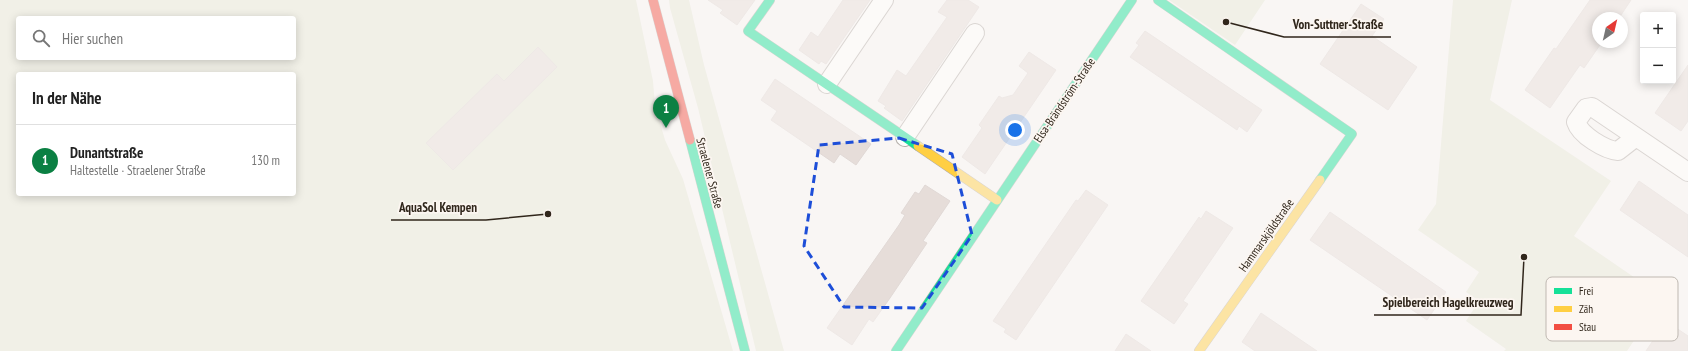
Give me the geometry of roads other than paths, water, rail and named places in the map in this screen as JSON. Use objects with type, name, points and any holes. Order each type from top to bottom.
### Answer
[{"type":"street","name":"Straelener Straße","points":[[653,0],[745,351]]},
{"type":"street","points":[[770,0],[748,31],[997,200]]},
{"type":"street","points":[[827,84],[884,0]]},
{"type":"street","name":"Elsa-Brändström-Straße","points":[[896,351],[1132,0]]},
{"type":"street","name":"Hammarskjöldstraße","points":[[1158,0],[1352,134],[1199,351]]},
{"type":"street","points":[[905,137],[975,33]]},
{"type":"street","points":[[1636,137],[1688,172]]},
{"type":"place","name":"Von-Suttner-Straße","points":[[1226,22]]},
{"type":"place","name":"Dunantstraße","points":[[666,128]]},
{"type":"place","name":"AquaSol Kempen","points":[[548,214]]},
{"type":"place","name":"Spielbereich Hagelkreuzweg","points":[[1524,257]]}]
